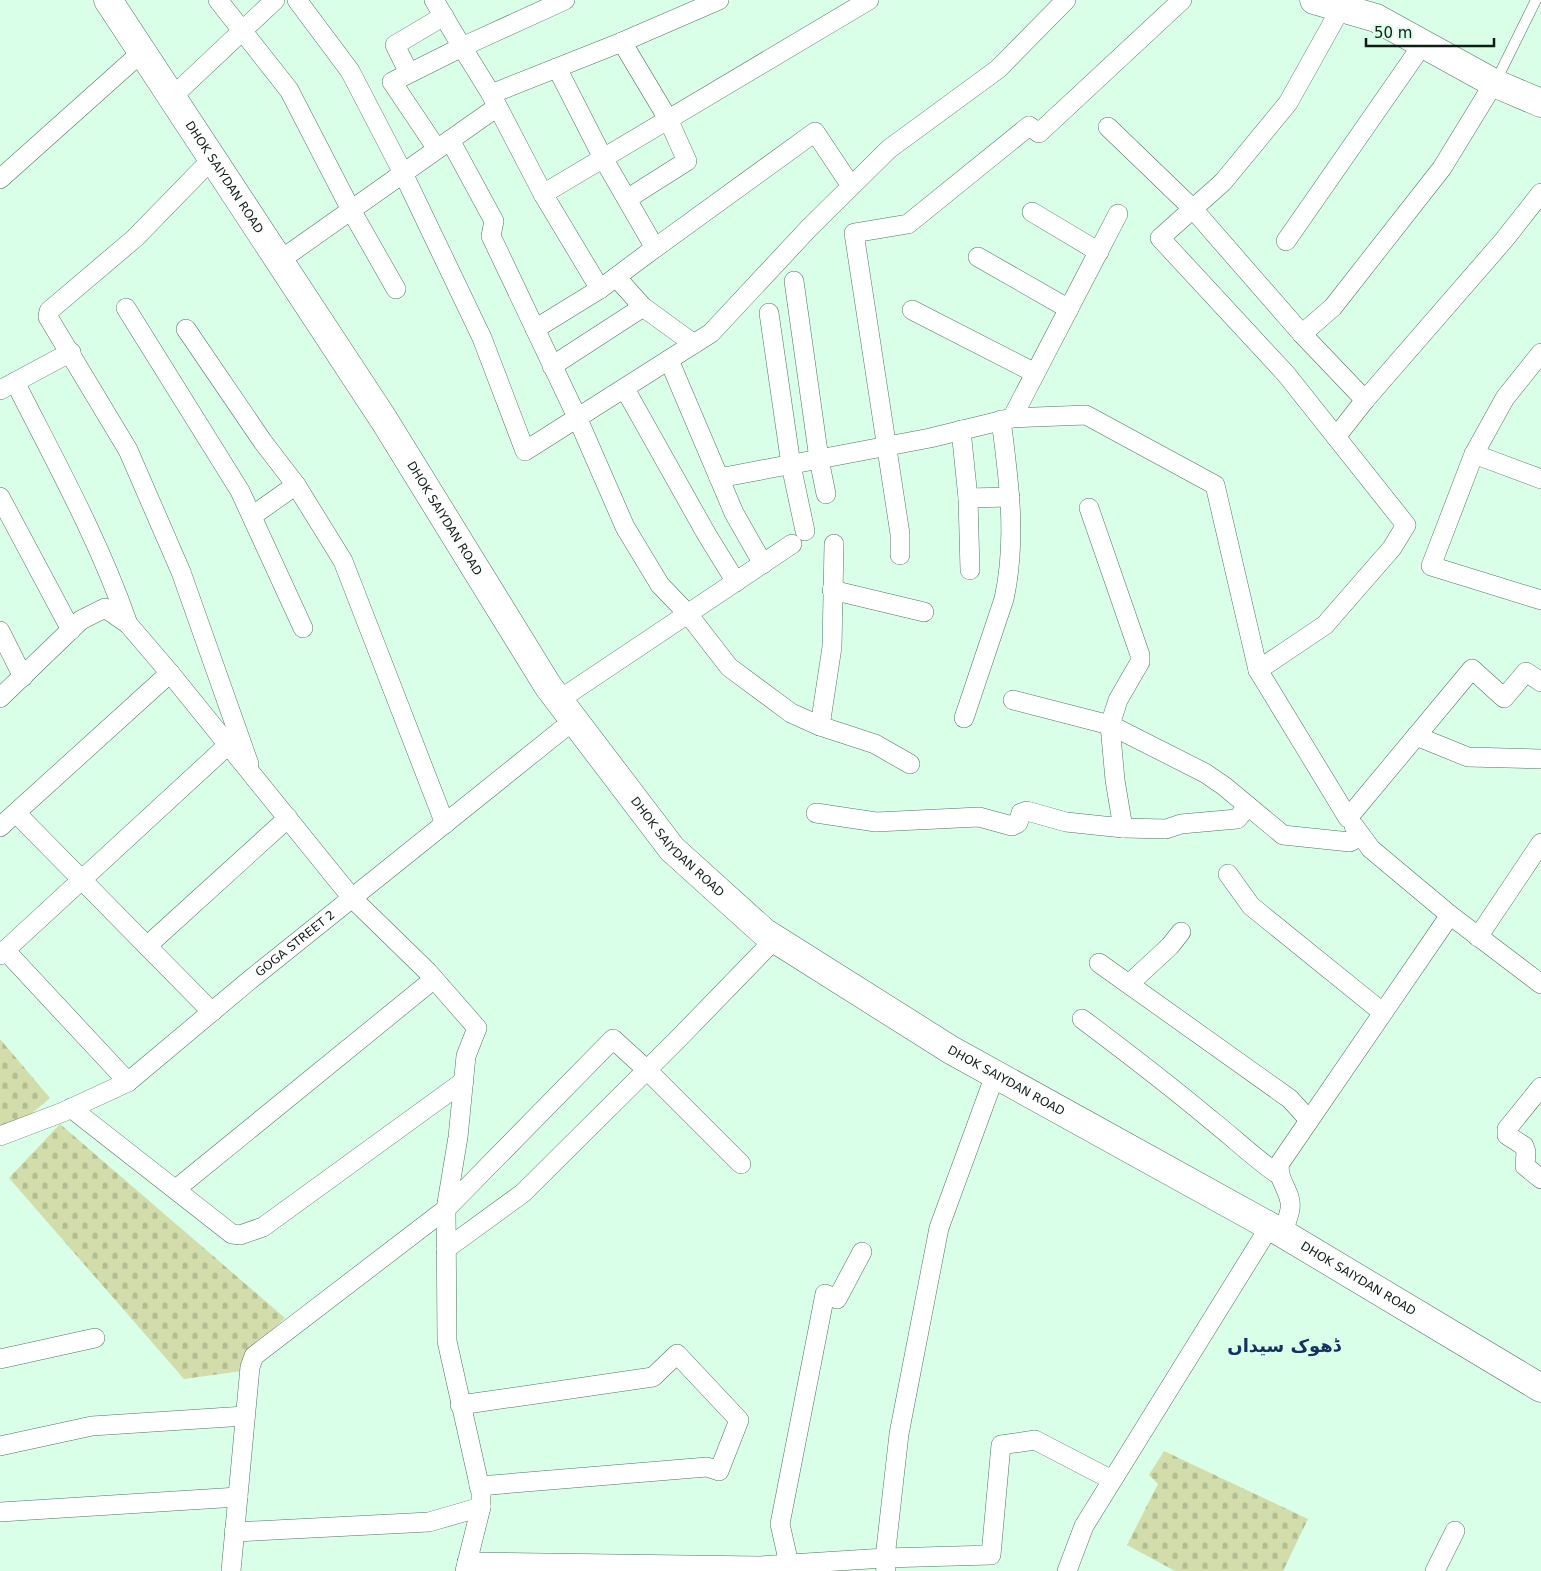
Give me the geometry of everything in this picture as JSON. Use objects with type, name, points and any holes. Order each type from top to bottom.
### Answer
[{"type":"main road","points":[[1314,0],[1376,18],[1494,84],[1541,103]]},
{"type":"main road","name":"DHOK SAIYDAN ROAD","points":[[114,3],[142,52],[384,420],[566,710],[672,849],[775,939],[951,1050],[1276,1229],[1541,1388]]},
{"type":"street","points":[[218,0],[288,90],[351,210],[396,289]]},
{"type":"street","points":[[172,97],[276,0]]},
{"type":"street","points":[[297,0],[350,70],[403,173],[482,338],[525,451],[577,417],[586,414],[710,333],[889,149],[998,69],[1066,0]]},
{"type":"street","points":[[434,0],[494,100],[543,194],[600,289]]},
{"type":"street","points":[[565,0],[462,47],[392,82],[444,144],[494,221],[491,236],[577,417],[626,527],[660,584],[688,614],[729,667],[791,714],[820,726],[875,744],[910,764]]},
{"type":"street","points":[[279,260],[444,144],[494,100],[557,68],[719,0]]},
{"type":"street","points":[[543,194],[869,0]]},
{"type":"street","points":[[900,555],[900,534],[854,234],[908,224],[1029,126],[1039,133],[1182,0]]},
{"type":"street","points":[[1258,670],[1325,625],[1392,548],[1406,524],[1286,374],[1160,238],[1223,182],[1288,103],[1341,8]]},
{"type":"street","points":[[409,73],[395,45],[444,16]]},
{"type":"street","points":[[622,42],[668,120],[687,161],[627,199]]},
{"type":"street","points":[[1286,241],[1424,44]]},
{"type":"street","points":[[0,179],[142,52]]},
{"type":"street","points":[[557,68],[603,158],[655,248]]},
{"type":"street","points":[[1302,334],[1332,307],[1442,168],[1494,84]]},
{"type":"street","points":[[1108,127],[1192,209],[1302,334],[1365,400]]},
{"type":"street","points":[[535,329],[600,289],[815,132],[851,186]]},
{"type":"street","points":[[212,159],[135,238],[49,311],[48,317],[71,352],[128,450],[181,572],[253,774]]},
{"type":"street","points":[[1336,437],[1365,400],[1504,240],[1541,193]]},
{"type":"street","points":[[1032,212],[1099,252]]},
{"type":"street","points":[[964,718],[1004,599],[1008,579],[1010,497],[1006,419],[1035,373],[1118,214]]},
{"type":"street","points":[[978,257],[1069,309]]},
{"type":"street","points":[[616,277],[643,307],[694,344]]},
{"type":"street","points":[[794,281],[819,459],[826,494]]},
{"type":"street","points":[[552,366],[643,307]]},
{"type":"street","points":[[126,308],[240,491],[303,628]]},
{"type":"street","points":[[912,310],[1035,373]]},
{"type":"street","points":[[769,313],[791,465]]},
{"type":"street","points":[[186,329],[263,442],[296,485],[343,561],[446,824]]},
{"type":"street","points":[[71,352],[8,386],[110,575],[128,624]]},
{"type":"street","points":[[1541,353],[1505,398],[1474,454],[1431,566],[1541,600]]},
{"type":"street","points":[[669,360],[734,513],[763,564]]},
{"type":"street","points":[[625,389],[706,535],[736,582]]},
{"type":"street","points":[[719,478],[886,446],[1006,419],[1086,415],[1215,485],[1258,670],[1348,818],[1371,849],[1450,915],[1541,984]]},
{"type":"street","points":[[961,430],[968,498],[970,570]]},
{"type":"street","points":[[1474,454],[1541,479]]},
{"type":"street","name":"GOGA STREET 2","points":[[0,1136],[71,1108],[128,1082],[352,898],[446,824],[566,710],[688,614],[798,538],[791,465]]},
{"type":"street","points":[[252,516],[296,485]]},
{"type":"street","points":[[0,497],[71,630]]},
{"type":"street","points":[[968,498],[1010,497]]},
{"type":"street","points":[[1089,508],[1140,655],[1140,662],[1118,700],[1110,725],[1115,780],[1123,828]]},
{"type":"street","points":[[820,726],[832,647],[834,544]]},
{"type":"street","points":[[832,590],[924,612]]},
{"type":"street","points":[[0,698],[81,620],[106,608],[128,624],[170,673],[352,898],[434,979],[477,1028],[466,1056],[446,1209],[447,1341],[479,1486],[481,1507],[466,1566],[760,1568],[788,1564],[886,1564],[991,1555],[1001,1445],[1035,1440],[1112,1480]]},
{"type":"street","points":[[0,631],[23,677]]},
{"type":"street","points":[[1348,818],[1472,669],[1504,698],[1526,672],[1541,682]]},
{"type":"street","points":[[0,827],[170,673]]},
{"type":"street","points":[[1013,700],[1110,725],[1205,773],[1283,835],[1350,842],[1361,836]]},
{"type":"street","points":[[1416,736],[1468,756],[1541,759]]},
{"type":"street","points":[[128,1082],[3,953],[228,745]]},
{"type":"street","points":[[816,813],[876,822],[979,817],[1012,826],[1018,823],[1021,813],[1027,811],[1066,822],[1123,828],[1166,829],[1181,824],[1237,819],[1248,806]]},
{"type":"street","points":[[16,813],[212,1012]]},
{"type":"street","points":[[147,946],[288,818]]},
{"type":"street","points":[[1478,937],[1541,843]]},
{"type":"street","points":[[1228,874],[1251,906],[1382,1012]]},
{"type":"street","points":[[1279,1175],[1280,1163],[1450,915]]},
{"type":"street","points":[[1129,984],[1170,946],[1181,932]]},
{"type":"street","points":[[446,1249],[523,1192],[647,1070],[775,939]]},
{"type":"street","points":[[1099,963],[1290,1099],[1309,1120]]},
{"type":"street","points":[[176,1189],[434,979]]},
{"type":"street","points":[[1067,1571],[1084,1526],[1112,1480],[1291,1209],[1288,1191],[1279,1175],[1254,1159],[1214,1121],[1082,1019]]},
{"type":"street","points":[[231,1571],[250,1367],[254,1356],[446,1209],[613,1039],[647,1070],[741,1164]]},
{"type":"street","points":[[886,1564],[899,1434],[939,1228],[995,1075]]},
{"type":"street","points":[[71,1108],[232,1234],[240,1235],[263,1228],[464,1081]]},
{"type":"street","points":[[1540,1089],[1507,1129],[1507,1134],[1524,1146],[1526,1152],[1525,1166],[1541,1179]]},
{"type":"street","points":[[788,1564],[780,1524],[824,1294],[837,1299],[862,1252]]},
{"type":"street","points":[[0,1359],[95,1338]]},
{"type":"street","points":[[460,1405],[653,1377],[677,1354],[739,1420],[718,1471],[706,1467],[479,1486]]},
{"type":"street","points":[[0,1446],[92,1426],[246,1416]]},
{"type":"street","points":[[0,1512],[238,1497]]},
{"type":"street","points":[[234,1532],[428,1522],[481,1507]]},
{"type":"street","points":[[1435,1571],[1455,1532]]},
{"type":"lane","points":[[1494,84],[1536,0]]},
{"type":"green space","points":[[0,1039],[50,1098],[7,1134],[0,1132]]},
{"type":"green space","points":[[60,1124],[285,1318],[250,1352],[242,1371],[184,1379],[9,1178]]},
{"type":"green space","points":[[1164,1451],[1308,1519],[1283,1571],[1175,1571],[1127,1545],[1158,1484],[1149,1475]]},
{"type":"district","name":"ڈھوک سیداں","points":[[1284,1345]]}]
